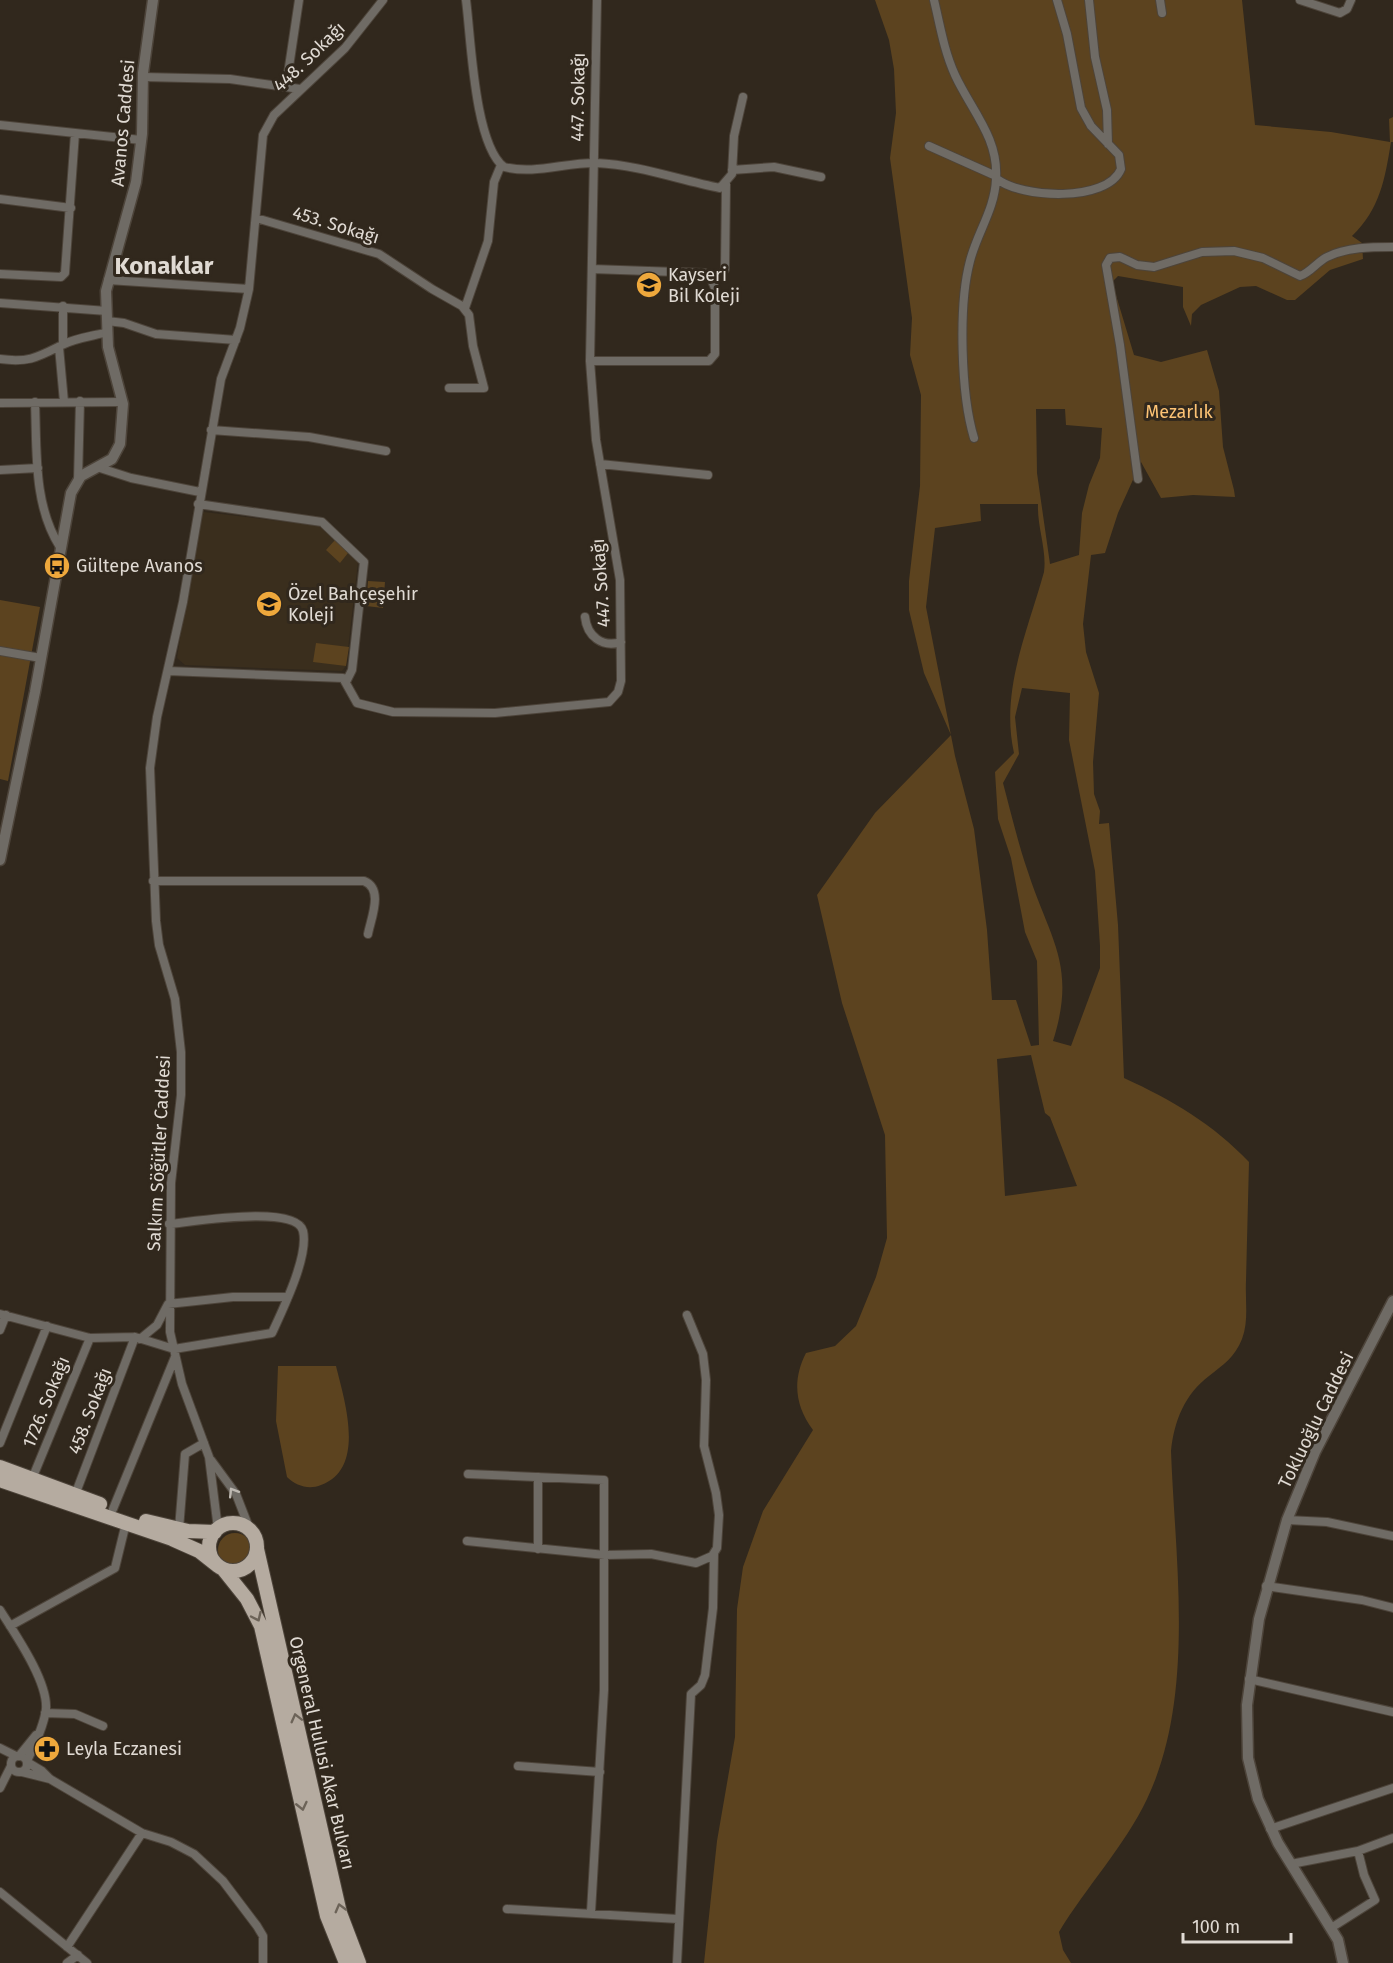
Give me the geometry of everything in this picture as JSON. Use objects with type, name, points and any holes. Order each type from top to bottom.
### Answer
[{"type":"main road","points":[[0,1467],[154,1524],[179,1529],[216,1531],[236,1524],[250,1530],[257,1549],[253,1561],[243,1569],[220,1567],[209,1550],[216,1531]]},
{"type":"main road","name":"Orgeneral Hulusi Akar Bulvarı","points":[[0,1480],[126,1523],[199,1551],[220,1567],[247,1599],[261,1626],[327,1916],[346,1963]]},
{"type":"main road","name":"Orgeneral Hulusi Akar Bulvarı","points":[[257,1549],[340,1913],[359,1963]]},
{"type":"street","name":"Avanos Caddesi","points":[[78,480],[112,459],[118,449],[123,402],[108,347],[108,280],[134,194],[141,140],[143,77],[153,0]]},
{"type":"street","points":[[286,87],[299,0]]},
{"type":"street","name":"448. Sokağı","points":[[262,140],[270,120],[345,48],[383,0]]},
{"type":"street","points":[[466,0],[474,85],[487,140],[501,165],[507,168],[541,169],[593,163],[634,168],[720,188],[726,184]]},
{"type":"street","name":"447. Sokağı","points":[[346,682],[357,703],[393,712],[495,714],[609,702],[620,687],[618,560],[600,464],[590,361],[597,0]]},
{"type":"street","points":[[934,0],[950,63],[989,137],[996,177],[991,208],[970,260],[964,294],[967,401],[974,438]]},
{"type":"street","points":[[928,146],[996,177],[1013,189],[1045,194],[1096,188],[1116,177],[1122,169],[1119,155],[1088,120],[1078,101],[1067,34],[1057,0]]},
{"type":"street","points":[[1089,0],[1095,57],[1107,110],[1108,144]]},
{"type":"street","points":[[1160,0],[1162,13]]},
{"type":"street","points":[[1300,0],[1340,13],[1347,9],[1351,0]]},
{"type":"street","points":[[143,77],[208,78],[300,89]]},
{"type":"street","points":[[711,279],[720,277],[725,269],[726,184],[732,170],[734,136],[743,97]]},
{"type":"street","points":[[0,125],[141,140]]},
{"type":"street","points":[[0,274],[63,275],[67,268],[75,133]]},
{"type":"street","name":"Salkım Söğütler Caddesi","points":[[216,1531],[209,1457],[182,1384],[174,1352],[168,1304],[171,1184],[181,1095],[182,1052],[175,999],[157,933],[150,813],[151,753],[183,602],[221,379],[236,340],[249,289],[255,218],[260,192],[262,140]]},
{"type":"street","points":[[448,388],[484,388],[473,346],[469,315],[465,308],[488,241],[494,182],[501,165]]},
{"type":"street","points":[[732,170],[774,167],[821,177]]},
{"type":"street","points":[[0,199],[71,208]]},
{"type":"street","name":"453. Sokağı","points":[[255,218],[380,254],[465,308]]},
{"type":"street","points":[[1138,479],[1120,345],[1106,265],[1110,258],[1120,257],[1137,265],[1154,267],[1202,252],[1234,251],[1263,258],[1300,276],[1334,254],[1364,248],[1393,247]]},
{"type":"street","points":[[590,361],[713,359],[715,354],[715,288],[705,273],[592,269]]},
{"type":"street","points":[[108,280],[249,289]]},
{"type":"street","points":[[0,303],[63,306],[107,322],[124,323],[164,335],[236,340]]},
{"type":"street","points":[[63,306],[61,346],[64,402]]},
{"type":"street","points":[[0,358],[35,358],[107,322]]},
{"type":"street","points":[[0,860],[41,658],[71,493],[78,480],[80,401]]},
{"type":"street","points":[[35,402],[38,468],[45,517],[60,547]]},
{"type":"street","points":[[0,403],[123,402]]},
{"type":"street","points":[[211,430],[292,435],[386,451]]},
{"type":"street","points":[[600,464],[708,474]]},
{"type":"street","points":[[0,470],[38,468]]},
{"type":"street","points":[[100,468],[132,478],[200,492]]},
{"type":"street","points":[[168,670],[343,678],[346,682],[352,670],[364,562],[322,522],[198,504]]},
{"type":"street","points":[[585,616],[588,630],[598,640],[609,644],[621,642]]},
{"type":"street","points":[[0,651],[41,658]]},
{"type":"street","points":[[153,881],[364,881],[372,886],[376,894],[368,934]]},
{"type":"street","points":[[0,1330],[3,1315],[90,1338],[137,1338],[174,1352],[272,1333],[288,1297],[302,1252],[303,1233],[296,1221],[283,1217],[252,1216],[169,1224]]},
{"type":"street","points":[[137,1338],[157,1325],[168,1304],[233,1297],[288,1297]]},
{"type":"street","name":"Tokluoğlu Caddesi","points":[[1343,1963],[1340,1945],[1270,1829],[1253,1786],[1246,1734],[1249,1678],[1266,1586],[1287,1520],[1319,1443],[1393,1301]]},
{"type":"street","points":[[677,1963],[691,1695],[701,1685],[707,1666],[713,1608],[714,1554],[719,1515],[703,1436],[706,1380],[704,1354],[687,1315]]},
{"type":"street","points":[[0,1443],[47,1326]]},
{"type":"street","name":"1726. Sokağı","points":[[32,1479],[90,1338]]},
{"type":"street","name":"458. Sokağı","points":[[75,1496],[137,1338]]},
{"type":"street","points":[[113,1509],[174,1352]]},
{"type":"street","points":[[179,1529],[185,1454],[204,1443]]},
{"type":"street","name":"Salkım Söğütler Caddesi","points":[[209,1457],[236,1494],[250,1530]]},
{"type":"street","points":[[468,1474],[604,1480],[604,1690],[591,1912]]},
{"type":"street","points":[[538,1477],[538,1550]]},
{"type":"street","points":[[1287,1520],[1327,1522],[1393,1536]]},
{"type":"street","points":[[10,1626],[115,1568],[126,1523]]},
{"type":"street","points":[[467,1541],[605,1555],[645,1554],[696,1563],[714,1554]]},
{"type":"street","points":[[1266,1586],[1362,1600],[1393,1608]]},
{"type":"street","points":[[0,1610],[44,1689],[45,1713],[37,1735],[27,1762],[15,1768]]},
{"type":"street","points":[[1249,1678],[1393,1712]]},
{"type":"street","points":[[45,1713],[75,1714],[103,1726]]},
{"type":"street","points":[[1,1787],[15,1768],[17,1756],[37,1735]]},
{"type":"street","points":[[0,1748],[42,1771],[50,1779]]},
{"type":"street","points":[[0,1758],[15,1768],[50,1779],[141,1833],[171,1842],[194,1854],[223,1881],[263,1936],[263,1963]]},
{"type":"street","points":[[518,1766],[600,1772]]},
{"type":"street","points":[[1270,1829],[1393,1788]]},
{"type":"street","points":[[67,1947],[141,1833]]},
{"type":"street","points":[[1291,1864],[1358,1851],[1393,1838]]},
{"type":"street","points":[[1331,1928],[1375,1900],[1364,1875],[1358,1851]]},
{"type":"street","points":[[0,1892],[87,1963]]},
{"type":"street","points":[[507,1909],[591,1912],[678,1919]]},
{"type":"street","points":[[67,1963],[78,1955]]},
{"type":"shaded area","name":"Özel Bahçeşehir Koleji","points":[[204,512],[319,526],[358,562],[346,666],[342,671],[185,665],[177,658],[199,517]]},
{"type":"green space","name":"Mezarlık","points":[[875,0],[1242,0],[1255,125],[1331,132],[1390,142],[1389,119],[1393,117],[1393,142],[1391,142],[1380,193],[1369,215],[1352,236],[1362,243],[1363,259],[1330,270],[1295,300],[1287,300],[1256,286],[1240,287],[1201,305],[1192,314],[1191,326],[1183,307],[1183,287],[1118,276],[1112,282],[1134,355],[1161,362],[1207,350],[1219,391],[1223,447],[1235,497],[1193,495],[1161,498],[1141,462],[1118,513],[1105,553],[1091,555],[1083,624],[1086,652],[1099,693],[1093,762],[1094,794],[1100,811],[1099,824],[1109,823],[1118,925],[1124,1078],[1191,1114],[1221,1136],[1249,1162],[1244,1332],[1232,1356],[1201,1383],[1187,1400],[1178,1419],[1171,1451],[1178,1582],[1177,1673],[1172,1717],[1162,1759],[1147,1799],[1127,1834],[1059,1932],[1063,1950],[1071,1963],[704,1963],[717,1841],[735,1737],[737,1609],[743,1567],[763,1511],[813,1430],[802,1412],[797,1383],[806,1353],[835,1346],[856,1326],[876,1277],[887,1238],[885,1135],[842,1003],[817,895],[875,813],[951,735],[924,673],[909,610],[909,581],[920,486],[921,395],[910,355],[912,318],[890,158],[896,113],[894,69],[889,40]],"holes":[[[1036,409],[1065,409],[1066,425],[1102,428],[1100,458],[1089,485],[1082,513],[1079,555],[1050,564],[1037,473]],[[980,504],[1038,504],[1044,572],[1013,684],[1011,730],[1014,753],[995,772],[998,819],[1011,858],[1025,932],[1037,961],[1039,1045],[1031,1046],[1016,1000],[992,1000],[987,930],[974,829],[955,756],[926,607],[935,528],[981,521]],[[1022,688],[1070,693],[1069,740],[1095,871],[1100,968],[1071,1046],[1053,1041],[1060,1015],[1062,992],[1058,954],[1024,861],[1003,783],[1019,754],[1015,717]],[[1031,1055],[1045,1113],[1050,1117],[1077,1186],[1005,1196],[997,1059]]]},
{"type":"green space","points":[[335,540],[348,553],[340,563],[326,550]]},
{"type":"green space","points":[[368,581],[385,582],[383,608],[366,606]]},
{"type":"green space","points":[[0,600],[40,607],[8,781],[0,779]]},
{"type":"green space","points":[[316,643],[349,647],[346,666],[313,662]]},
{"type":"green space","points":[[278,1366],[336,1366],[347,1414],[348,1449],[344,1464],[335,1476],[321,1485],[303,1486],[287,1477],[276,1421]]},
{"type":"green space","points":[[235,1533],[247,1538],[252,1550],[247,1562],[235,1567],[223,1562],[218,1550],[223,1538]]},
{"type":"place","name":"Kayseri Bil Koleji","points":[[649,285]]},
{"type":"place","name":"Gültepe Avanos","points":[[57,566]]},
{"type":"place","name":"Özel Bahçeşehir Koleji","points":[[269,604]]},
{"type":"place","name":"Leyla Eczanesi","points":[[47,1749]]},
{"type":"district","name":"Konaklar","points":[[164,266]]}]
